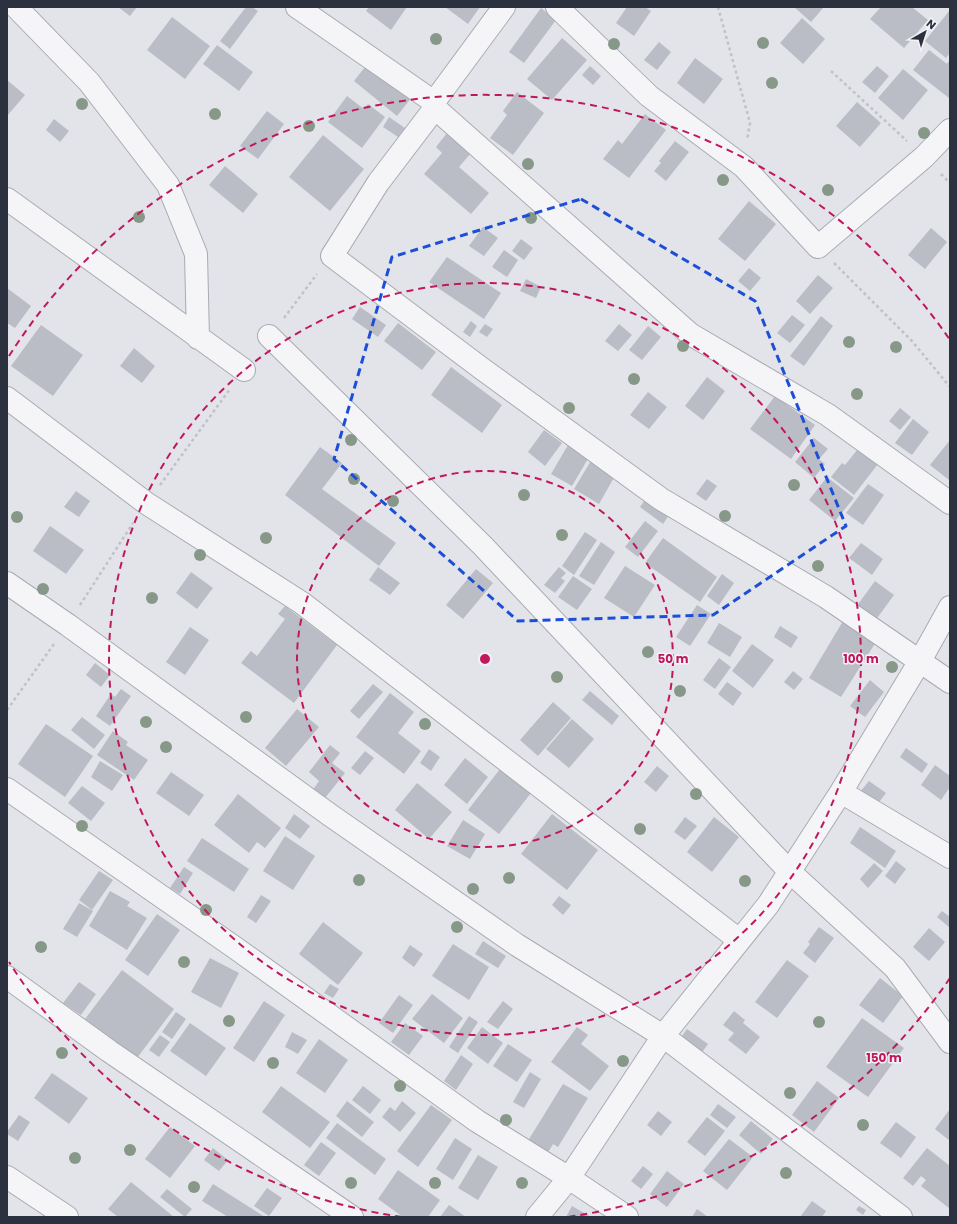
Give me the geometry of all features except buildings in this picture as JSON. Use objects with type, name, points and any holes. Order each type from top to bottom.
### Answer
[{"type":"street","points":[[16,7],[89,82],[168,184],[196,254],[198,338]]},
{"type":"street","points":[[297,7],[434,105],[690,334],[828,415],[950,504]]},
{"type":"street","points":[[504,7],[378,183],[332,256],[660,500],[826,597],[950,682]]},
{"type":"street","points":[[557,7],[649,96],[744,167],[818,247],[924,157],[950,130]]},
{"type":"street","points":[[7,199],[244,370]]},
{"type":"street","points":[[270,336],[482,546],[789,871],[895,968],[950,1042]]},
{"type":"street","points":[[7,398],[146,503],[302,603],[739,940]]},
{"type":"street","points":[[7,583],[68,624],[330,815],[510,940],[663,1036],[901,1217]]},
{"type":"street","points":[[537,1217],[569,1178],[663,1036],[768,905],[841,792],[920,661],[950,607]]},
{"type":"street","points":[[7,789],[253,960],[477,1121],[569,1178],[627,1217]]},
{"type":"street","points":[[841,792],[950,857]]},
{"type":"street","points":[[7,977],[110,1051],[352,1217]]},
{"type":"street","points":[[7,1177],[67,1217]]},
{"type":"path","points":[[718,7],[750,122],[744,167]]},
{"type":"path","points":[[831,71],[950,183]]},
{"type":"path","points":[[818,247],[912,341],[950,387]]},
{"type":"path","points":[[270,336],[332,256]]},
{"type":"path","points":[[7,710],[68,624],[146,503],[244,370]]},
{"type":"highlighted area","points":[[581,199],[755,301],[846,526],[713,615],[518,621],[334,459],[392,257]]}]
